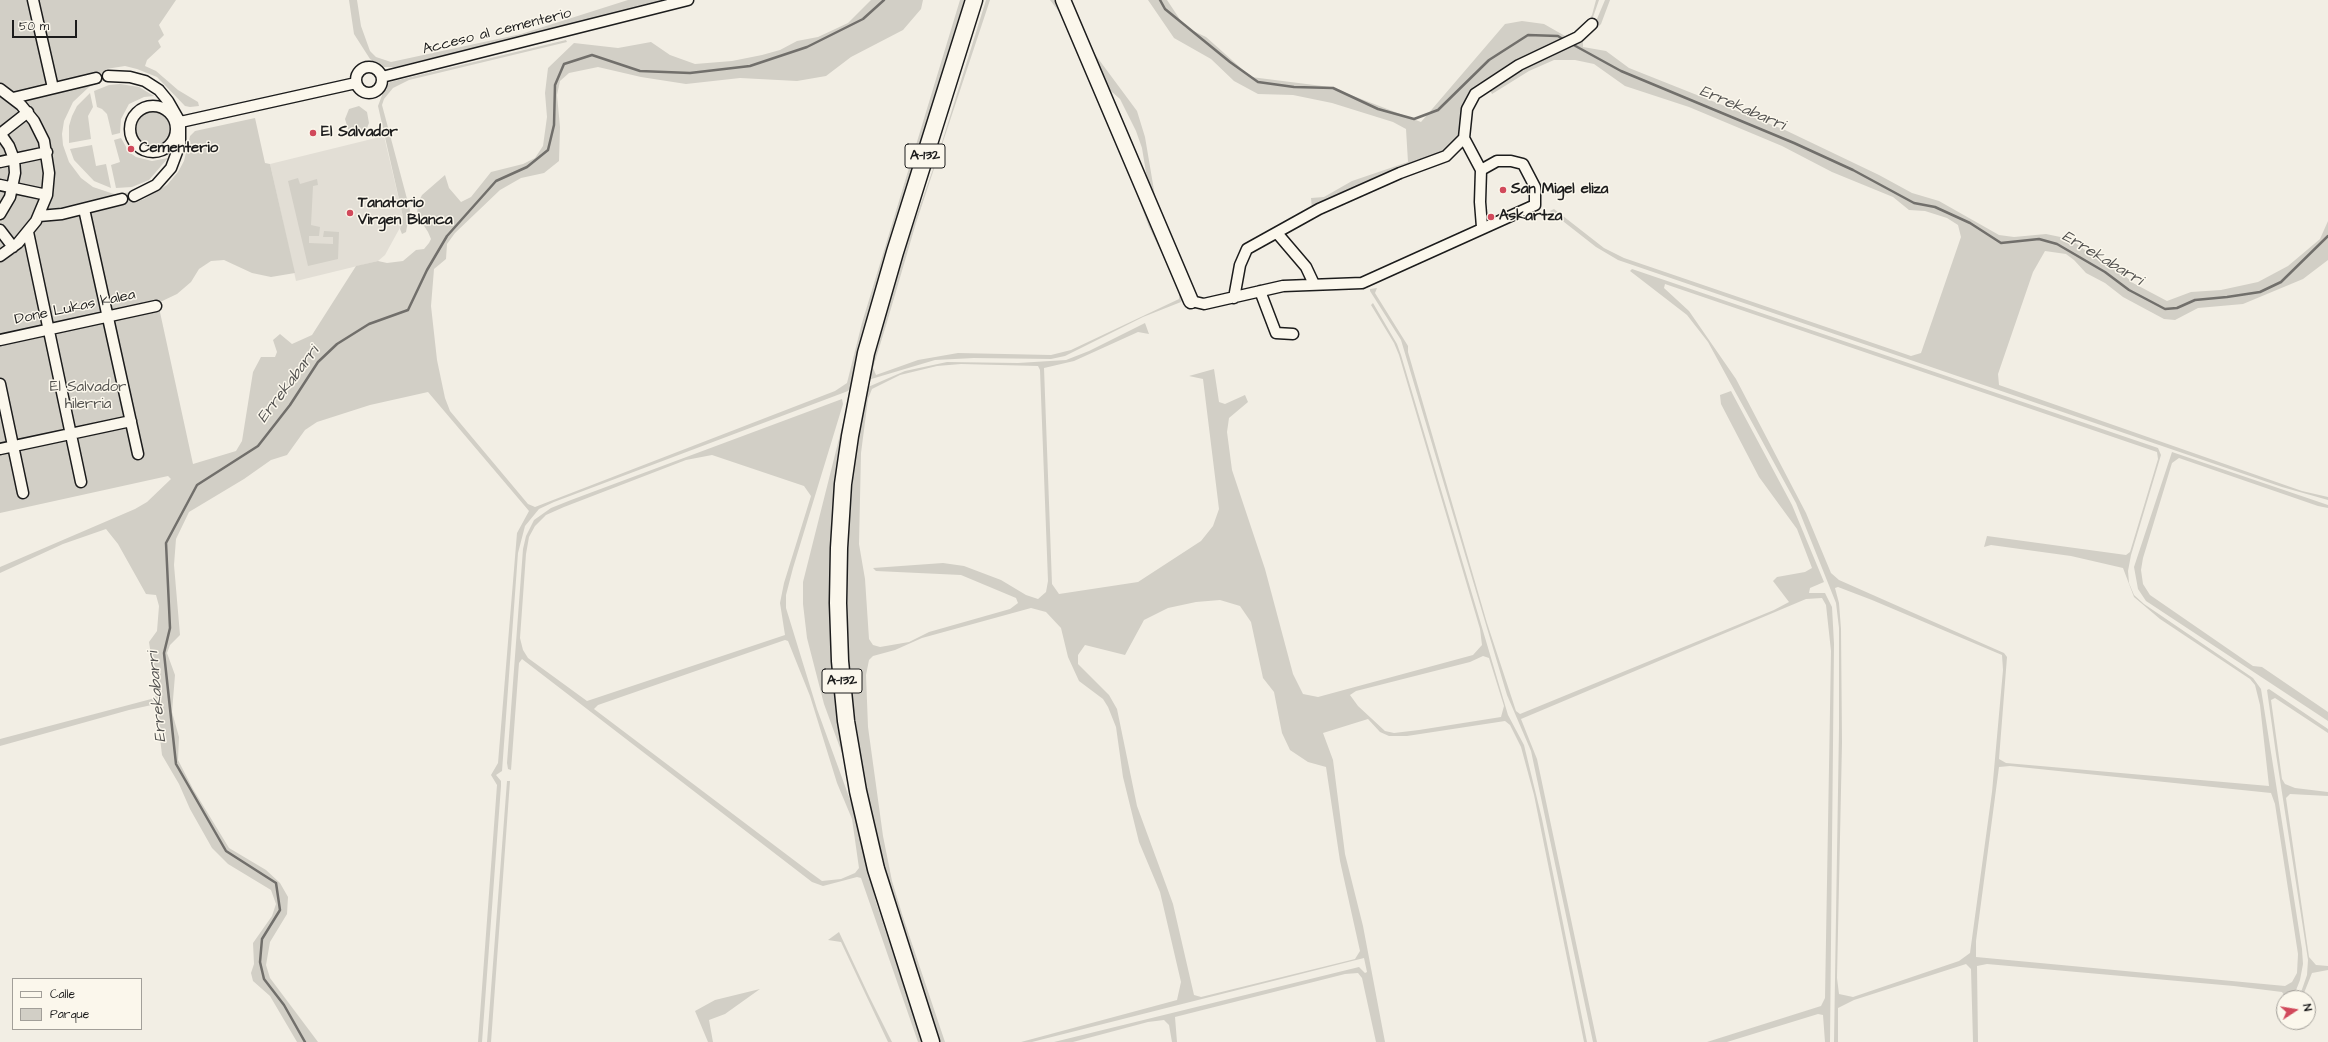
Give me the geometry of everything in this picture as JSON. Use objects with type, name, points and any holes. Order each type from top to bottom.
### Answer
[{"type":"main road","name":"A-132","points":[[930,1042],[876,869],[858,791],[846,721],[840,661],[838,603],[839,548],[843,484],[850,436],[866,353],[895,252],[974,0]]},
{"type":"street","points":[[33,0],[53,88]]},
{"type":"street","name":"Acceso al cementerio","points":[[382,77],[688,0]]},
{"type":"street","points":[[1063,0],[1191,301],[1204,304],[1283,286],[1362,283],[1482,227],[1535,205],[1534,187],[1523,164],[1511,161],[1497,161],[1481,170]]},
{"type":"street","points":[[1482,227],[1480,202],[1481,170],[1464,138],[1467,109],[1475,94],[1519,65],[1578,37],[1592,24]]},
{"type":"street","points":[[368,66],[377,69],[382,77],[380,87],[371,93],[361,91],[356,82],[357,73],[368,66]]},
{"type":"street","points":[[108,76],[130,77],[145,81],[159,90],[168,101],[178,123],[180,144],[171,168],[156,185],[134,196]]},
{"type":"street","points":[[14,98],[96,78]]},
{"type":"street","points":[[178,123],[356,82]]},
{"type":"street","points":[[0,89],[14,98],[28,112],[40,131],[47,152],[49,173],[47,194],[39,216],[28,232],[14,247],[0,256]]},
{"type":"street","points":[[149,106],[158,106],[166,110],[178,123],[176,134],[172,142],[166,149],[158,152],[148,152],[140,149],[130,134],[130,124],[134,116],[140,109],[149,106]]},
{"type":"street","points":[[0,214],[8,202],[14,188],[14,159],[0,134],[28,112]]},
{"type":"street","points":[[1234,298],[1240,265],[1247,249],[1319,209],[1400,173],[1446,156],[1464,138]]},
{"type":"street","points":[[0,162],[47,152]]},
{"type":"street","points":[[0,185],[47,194]]},
{"type":"street","points":[[39,216],[49,216],[84,209],[122,199]]},
{"type":"street","points":[[84,209],[138,454]]},
{"type":"street","points":[[0,230],[14,247]]},
{"type":"street","points":[[28,232],[81,482]]},
{"type":"street","points":[[1276,233],[1306,267],[1314,284]]},
{"type":"street","points":[[1260,291],[1276,333],[1293,334]]},
{"type":"street","name":"Done Lukas kalea","points":[[0,340],[156,306]]},
{"type":"street","points":[[0,384],[23,493]]},
{"type":"street","points":[[0,449],[131,421]]},
{"type":"shaded area","points":[[384,136],[403,217],[402,224],[385,255],[378,261],[296,281],[270,164]]},
{"type":"green space","name":"El Salvador hilerria","points":[[0,0],[176,0],[159,25],[164,35],[158,41],[161,47],[147,60],[145,66],[156,71],[178,90],[198,102],[199,106],[185,106],[157,77],[137,69],[125,66],[106,69],[108,79],[89,87],[73,102],[64,121],[62,134],[63,145],[69,162],[81,178],[93,187],[114,194],[133,192],[136,202],[144,199],[167,185],[178,172],[184,161],[190,136],[195,131],[255,118],[265,163],[270,164],[295,273],[271,277],[252,273],[224,260],[211,261],[199,269],[191,282],[177,294],[158,303],[193,464],[236,451],[242,441],[253,372],[261,357],[275,357],[277,352],[273,340],[280,334],[292,344],[312,335],[356,266],[378,261],[387,263],[403,261],[416,250],[424,249],[431,239],[417,215],[418,203],[422,195],[445,175],[449,188],[461,202],[471,197],[491,172],[523,164],[535,158],[543,146],[547,117],[545,93],[548,68],[574,43],[618,48],[651,42],[670,55],[695,64],[732,61],[780,50],[797,41],[818,37],[848,23],[871,0],[923,0],[921,9],[903,30],[851,57],[826,76],[797,81],[740,78],[686,84],[641,77],[598,67],[569,73],[560,81],[557,95],[560,127],[559,161],[544,173],[521,178],[500,190],[455,233],[447,244],[446,259],[434,269],[431,306],[437,360],[445,398],[450,411],[528,504],[535,507],[835,391],[847,383],[862,323],[960,0],[964,0],[881,269],[848,391],[554,502],[539,509],[525,526],[518,553],[502,771],[496,775],[501,781],[501,786],[482,1042],[478,1042],[497,785],[491,775],[498,763],[517,533],[529,511],[428,392],[370,405],[317,422],[305,430],[287,455],[271,460],[244,479],[189,512],[176,539],[174,565],[180,635],[170,645],[167,653],[175,675],[172,712],[179,737],[178,760],[193,789],[229,848],[266,870],[280,883],[288,897],[287,914],[270,942],[266,965],[270,978],[318,1042],[297,1042],[270,996],[253,981],[251,973],[254,964],[253,943],[272,916],[276,904],[271,890],[228,864],[212,848],[190,809],[179,784],[162,755],[156,704],[129,710],[0,746],[0,739],[155,698],[156,688],[149,642],[157,631],[159,606],[156,595],[146,594],[118,544],[106,529],[63,544],[0,573],[0,567],[135,509],[147,502],[171,479],[168,476],[0,513]]},
{"type":"green space","points":[[349,0],[357,0],[361,26],[370,51],[376,57],[391,62],[521,34],[628,0],[664,0],[395,67],[384,67],[370,59],[354,34]]},
{"type":"green space","points":[[986,0],[990,0],[916,223],[873,368],[876,375],[918,360],[958,353],[1051,355],[1071,350],[1179,299],[1179,289],[1149,227],[1105,108],[1060,13],[1050,0],[1054,0],[1067,20],[1111,115],[1147,213],[1185,296],[1181,302],[1143,317],[1065,356],[1051,359],[974,358],[935,360],[868,380],[898,268],[938,155]]},
{"type":"green space","points":[[1067,0],[1071,0],[1076,17],[1091,49],[1137,111],[1145,137],[1157,208],[1150,197],[1142,148],[1136,131],[1120,99],[1103,84]]},
{"type":"green space","points":[[1148,0],[1167,0],[1185,27],[1206,37],[1251,77],[1330,87],[1421,122],[1505,24],[1522,21],[1544,24],[1565,36],[1583,28],[1592,15],[1596,0],[1599,0],[1592,20],[1581,32],[1474,89],[1464,105],[1460,135],[1449,148],[1433,158],[1312,209],[1311,198],[1324,197],[1352,181],[1408,162],[1406,129],[1393,122],[1332,103],[1293,95],[1258,94],[1234,81],[1211,59],[1174,38]]},
{"type":"green space","points":[[1605,0],[1610,0],[1601,24],[1583,42],[1583,47],[1606,51],[1629,68],[1785,130],[1879,175],[1912,193],[1939,201],[1999,235],[2014,237],[2046,234],[2070,239],[2093,256],[2116,268],[2133,283],[2167,301],[2191,292],[2221,290],[2258,282],[2288,266],[2320,239],[2328,221],[2328,260],[2303,279],[2243,304],[2198,308],[2175,320],[2164,319],[2123,297],[2105,283],[2086,273],[2066,254],[2045,251],[2033,272],[1998,374],[1999,385],[2302,491],[2328,497],[2328,500],[2282,487],[1618,260],[1596,247],[1550,211],[1554,209],[1604,248],[1624,258],[1911,356],[1921,353],[1961,237],[1958,225],[1947,218],[1925,211],[1909,210],[1893,197],[1832,172],[1782,146],[1689,107],[1625,86],[1594,64],[1575,60],[1554,60],[1529,71],[1492,94],[1488,86],[1594,26]]},
{"type":"green space","points":[[566,40],[567,42],[409,80],[393,88],[384,99],[382,105],[410,210],[406,232],[402,234],[400,229],[403,217],[378,106],[384,90],[390,82]]},
{"type":"green space","points":[[120,84],[139,87],[154,96],[144,97],[129,104],[121,119],[120,133],[112,135],[107,114],[102,109],[97,107],[94,91],[109,85]]},
{"type":"green space","points":[[90,93],[93,107],[88,116],[91,139],[69,143],[69,126],[72,116],[77,106]]},
{"type":"green space","points":[[359,106],[367,112],[369,123],[365,133],[357,135],[348,129],[345,119],[349,109]]},
{"type":"green space","points":[[156,111],[165,116],[169,122],[169,136],[165,142],[156,147],[148,147],[139,142],[135,136],[134,125],[139,116],[145,112]]},
{"type":"green space","points":[[121,138],[129,152],[136,157],[152,161],[168,158],[149,180],[132,187],[116,188],[111,165],[120,162],[114,140]]},
{"type":"green space","points":[[92,145],[96,166],[106,164],[111,188],[94,181],[74,160],[70,149]]},
{"type":"green space","points":[[298,178],[300,184],[317,179],[318,185],[313,186],[311,225],[320,227],[319,236],[309,236],[309,243],[333,244],[333,237],[323,237],[324,231],[339,232],[338,259],[308,266],[288,181]]},
{"type":"green space","points":[[1632,269],[2158,448],[2161,455],[2131,555],[2128,571],[2129,583],[2134,595],[2144,604],[2253,678],[2261,689],[2302,949],[2303,964],[2296,990],[2276,990],[2276,991],[2234,986],[1987,964],[1977,966],[1978,1042],[1973,1042],[1971,969],[1966,964],[1854,1000],[1838,1008],[1838,1042],[1834,1042],[1839,728],[1839,628],[1836,603],[1796,503],[1708,342],[1687,315],[1630,271]],"holes":[[[1665,284],[2157,452],[2158,459],[2130,552],[2126,555],[1987,536],[1984,547],[1991,545],[2071,556],[2123,568],[2134,597],[2160,619],[2250,679],[2255,685],[2260,705],[2269,786],[2006,763],[1999,759],[2007,657],[2004,653],[1839,580],[1831,573],[1806,513],[1736,379],[1689,311],[1664,288]],[[1838,587],[2002,655],[2003,670],[1992,792],[1970,953],[1959,961],[1853,997],[1839,994],[1837,978],[1842,743],[1841,629],[1839,603],[1835,588]],[[2010,766],[2271,793],[2275,804],[2298,954],[2297,973],[2292,982],[2285,986],[1976,957],[1976,941],[1999,767]]]},
{"type":"green space","points":[[1377,288],[1375,293],[1408,346],[1408,352],[1487,623],[1516,711],[1520,714],[1774,610],[1789,602],[1773,581],[1777,577],[1805,572],[1812,568],[1797,529],[1759,477],[1721,404],[1720,395],[1731,391],[1792,505],[1824,582],[1810,588],[1809,593],[1825,593],[1832,607],[1834,644],[1830,1042],[1825,1042],[1823,1015],[1818,1014],[1727,1042],[1707,1042],[1821,1006],[1825,998],[1831,651],[1826,605],[1822,598],[1806,599],[1521,719],[1537,759],[1597,1042],[1593,1042],[1531,751],[1507,695],[1401,340],[1370,291],[1370,289]]},
{"type":"green space","points":[[1373,303],[1397,344],[1401,355],[1508,715],[1524,745],[1542,819],[1587,1042],[1584,1042],[1534,795],[1521,747],[1510,725],[1505,721],[1407,736],[1389,736],[1380,732],[1368,719],[1323,733],[1333,760],[1345,854],[1363,926],[1385,1042],[1376,1042],[1362,978],[1358,973],[1345,974],[1175,1017],[1177,1042],[1172,1042],[1169,1025],[1164,1020],[1148,1022],[1073,1042],[1054,1042],[1359,967],[1365,973],[1367,972],[1364,958],[1032,1042],[1021,1042],[1177,1000],[1181,982],[1160,892],[1139,842],[1123,777],[1116,727],[1108,707],[1103,699],[1079,681],[1068,657],[1061,628],[1046,612],[1031,608],[922,638],[895,650],[873,656],[869,660],[866,675],[868,727],[883,836],[892,881],[945,1042],[939,1042],[891,894],[877,843],[867,797],[851,691],[848,651],[847,552],[854,466],[861,412],[868,387],[905,371],[947,362],[1018,363],[1066,360],[1089,351],[1145,323],[1149,334],[1138,332],[1074,361],[1044,368],[1052,584],[1059,594],[1138,582],[1201,541],[1213,526],[1219,509],[1203,379],[1189,376],[1214,369],[1219,402],[1225,404],[1245,395],[1248,402],[1229,418],[1227,432],[1232,470],[1265,569],[1293,674],[1303,694],[1318,697],[1473,655],[1482,645],[1480,629],[1399,355],[1394,343],[1371,305]],"holes":[[[961,364],[1038,366],[1040,370],[1048,581],[1046,592],[1038,599],[1026,595],[1001,580],[964,566],[943,563],[873,568],[876,571],[961,575],[1016,598],[1018,603],[1010,609],[929,632],[909,642],[880,647],[873,645],[869,639],[865,579],[859,544],[861,453],[868,399],[872,389],[900,375],[937,366]],[[1220,600],[1240,606],[1251,622],[1263,678],[1274,692],[1282,733],[1290,750],[1308,762],[1326,767],[1340,861],[1360,951],[1355,959],[1201,997],[1194,995],[1173,904],[1137,806],[1117,709],[1109,695],[1078,664],[1078,655],[1085,645],[1125,655],[1144,620],[1168,608],[1196,602]],[[1483,656],[1489,658],[1504,706],[1501,717],[1394,733],[1385,731],[1358,706],[1350,695],[1356,691],[1470,662]]]},
{"type":"green space","points":[[842,399],[843,404],[793,568],[786,595],[786,608],[817,709],[853,808],[876,902],[922,1042],[918,1042],[861,878],[857,877],[823,886],[812,882],[522,659],[519,663],[511,770],[508,769],[507,763],[523,549],[526,536],[534,520],[551,508]],"holes":[[[712,455],[804,486],[811,496],[784,583],[780,603],[785,635],[587,701],[528,658],[523,650],[520,638],[526,554],[529,537],[535,526],[546,515],[686,460]],[[785,640],[788,641],[810,696],[837,783],[852,819],[859,868],[855,873],[841,879],[822,881],[594,709],[598,705]]]},
{"type":"green space","points":[[846,411],[836,479],[830,556],[833,676],[843,756],[824,704],[807,638],[803,604],[803,582]]},
{"type":"green space","points":[[2172,452],[2328,505],[2328,508],[2318,506],[2179,458],[2172,463],[2143,558],[2141,570],[2143,584],[2150,595],[2253,666],[2262,667],[2328,712],[2328,721],[2146,601],[2138,589],[2134,567]]},
{"type":"green space","points":[[2269,689],[2328,729],[2328,733],[2275,698],[2271,700],[2282,779],[2285,784],[2295,788],[2328,792],[2328,796],[2290,794],[2286,798],[2309,957],[2316,965],[2328,966],[2328,970],[2312,973],[2305,990],[2302,990],[2307,975],[2308,960],[2267,690]]},
{"type":"green space","points":[[507,781],[510,781],[491,1042],[487,1042]]},
{"type":"green space","points":[[839,932],[892,1042],[888,1042],[841,942],[828,940]]},
{"type":"green space","points":[[760,989],[725,1014],[709,1020],[713,1042],[708,1042],[695,1011],[715,1000]]},
{"type":"waterway","name":"Errekabarri","points":[[305,1042],[284,1005],[264,979],[260,962],[262,939],[280,910],[276,883],[226,851],[176,764],[164,653],[170,628],[166,543],[197,485],[258,446],[290,405],[318,362],[337,344],[369,324],[408,310],[427,270],[447,236],[496,181],[527,167],[548,150],[554,125],[555,85],[564,64],[592,55],[640,71],[690,73],[750,66],[807,47],[863,19],[884,0]]},
{"type":"waterway","name":"Errekabarri","points":[[1160,0],[1165,9],[1230,62],[1258,82],[1294,87],[1333,88],[1378,109],[1414,119],[1438,110],[1489,60],[1528,35],[1558,36],[1564,40]]},
{"type":"waterway","name":"Errekabarri","points":[[1570,43],[1621,71],[1794,143],[1853,170],[1914,203],[1935,207],[1970,223],[2001,243],[2039,239],[2057,244],[2105,272],[2129,290],[2165,309],[2177,308],[2195,300],[2260,292],[2281,282],[2328,236]]},
{"type":"place","name":"El Salvador","points":[[313,133]]},
{"type":"place","name":"Cementerio","points":[[131,149]]},
{"type":"place","name":"San Migel eliza","points":[[1503,190]]},
{"type":"place","name":"Tanatorio Virgen Blanca","points":[[350,213]]},
{"type":"place","name":"Askartza","points":[[1491,217]]}]
